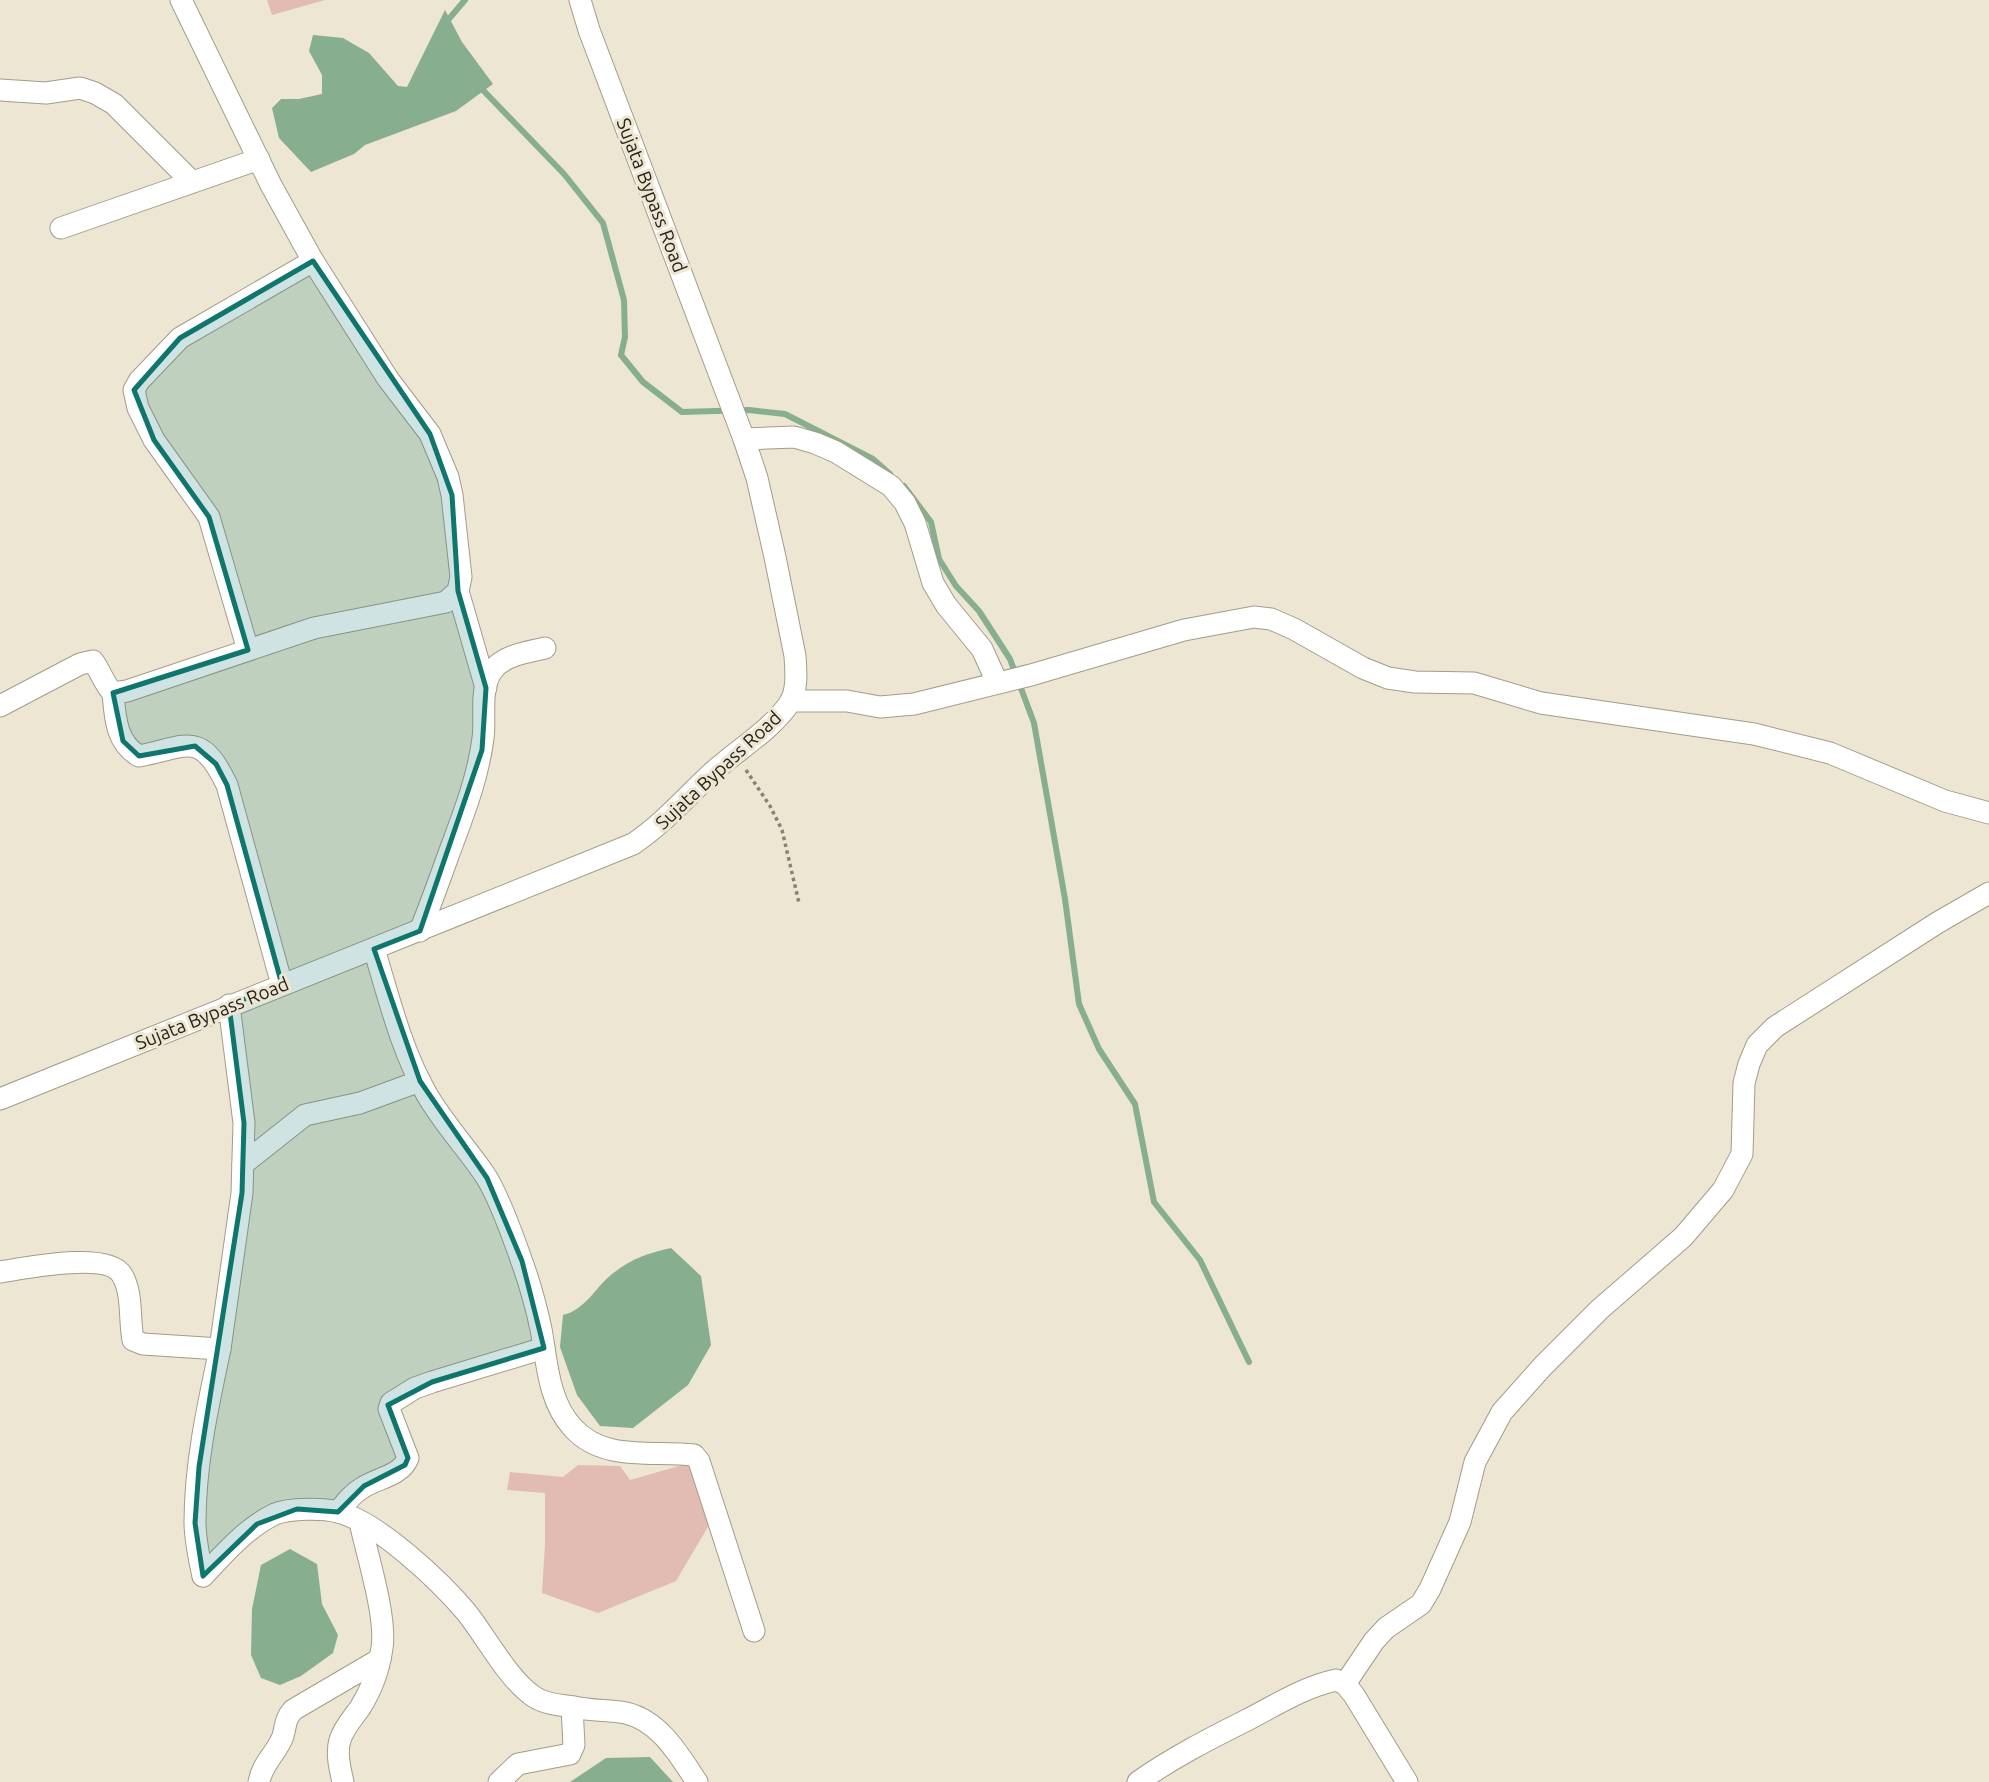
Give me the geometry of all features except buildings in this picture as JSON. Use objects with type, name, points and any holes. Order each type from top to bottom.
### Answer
[{"type":"street","points":[[181,0],[259,159],[313,261],[388,379],[430,434],[453,495],[461,577],[458,591],[486,688]]},
{"type":"street","name":"Sujata Bypass Road","points":[[0,1099],[633,844],[662,822],[775,720],[791,701],[796,677],[792,634],[757,478],[580,0]]},
{"type":"street","points":[[0,90],[46,93],[80,88],[95,93],[123,112],[192,182]]},
{"type":"street","points":[[61,228],[259,159]]},
{"type":"street","points":[[248,650],[209,517],[154,440],[138,408],[134,390],[139,381],[180,338],[313,261]]},
{"type":"street","points":[[742,432],[794,437],[815,443],[836,452],[891,486],[905,503],[915,523],[933,583],[946,606],[982,649],[1002,681]]},
{"type":"street","points":[[113,693],[164,679],[323,626],[446,602],[458,591]]},
{"type":"street","points":[[791,701],[846,701],[894,707],[1031,675],[1184,630],[1254,617],[1271,619],[1363,668],[1388,678],[1415,682],[1474,683],[1541,703],[1767,737],[1830,753],[1945,800],[1989,813]]},
{"type":"street","points":[[420,931],[463,818],[476,774],[484,730],[486,688],[494,667],[519,654],[545,648]]},
{"type":"street","points":[[0,706],[62,672],[93,661],[100,670],[105,685],[113,693],[117,726],[122,741],[131,751],[139,756],[183,744],[195,746],[207,755],[228,785],[282,985]]},
{"type":"street","points":[[1345,1684],[1386,1628],[1422,1604],[1460,1522],[1475,1462],[1502,1412],[1590,1319],[1683,1237],[1723,1190],[1742,1154],[1744,1083],[1757,1045],[1774,1027],[1989,893]]},
{"type":"street","points":[[373,949],[406,1053],[450,1132],[487,1178],[522,1261],[537,1309],[555,1399],[564,1417],[586,1439],[618,1451],[694,1455],[699,1461],[754,1631]]},
{"type":"street","points":[[229,1005],[244,1123],[242,1193],[197,1493],[195,1523],[203,1576],[240,1537],[278,1513],[297,1509],[338,1512],[389,1539],[441,1587],[466,1612],[522,1687],[535,1697],[545,1702],[627,1713],[641,1718],[657,1728],[669,1741],[697,1782]]},
{"type":"street","points":[[243,1164],[305,1115],[360,1103],[420,1081]]},
{"type":"street","points":[[0,1272],[96,1261],[113,1265],[122,1274],[128,1290],[133,1340],[143,1344],[220,1349]]},
{"type":"street","points":[[338,1512],[350,1497],[364,1486],[405,1465],[408,1458],[389,1409],[391,1403],[424,1385],[544,1349]]},
{"type":"street","points":[[343,1782],[340,1741],[347,1724],[372,1689],[383,1644],[382,1622],[360,1522]]},
{"type":"street","points":[[259,1782],[265,1763],[283,1735],[287,1717],[293,1710],[380,1659]]},
{"type":"street","points":[[1138,1782],[1182,1753],[1303,1690],[1336,1680],[1345,1684],[1365,1712],[1407,1782]]},
{"type":"street","points":[[499,1782],[518,1765],[527,1761],[570,1754],[574,1745],[572,1707]]},
{"type":"path","points":[[735,754],[770,806],[782,830],[799,903]]},
{"type":"highlighted area","points":[[313,261],[430,434],[452,495],[458,591],[486,688],[482,750],[420,931],[374,949],[420,1081],[487,1178],[522,1261],[544,1348],[432,1382],[388,1405],[408,1458],[405,1465],[364,1486],[338,1512],[297,1509],[257,1524],[203,1576],[195,1523],[199,1467],[242,1193],[244,1123],[229,1005],[282,985],[227,785],[216,764],[195,746],[139,756],[123,741],[113,693],[248,650],[209,517],[154,440],[134,390],[180,338]]},
{"type":"shaded area","points":[[267,0],[325,0],[272,15]]},
{"type":"shaded area","points":[[445,10],[462,42],[493,84],[456,111],[365,145],[354,154],[311,172],[279,138],[272,108],[281,99],[299,99],[322,94],[322,75],[309,51],[313,35],[343,38],[369,53],[398,86],[407,87]]},
{"type":"shaded area","points":[[671,1248],[701,1276],[711,1345],[688,1385],[633,1428],[600,1426],[577,1395],[560,1347],[563,1315],[578,1308],[612,1274],[633,1260]]},
{"type":"shaded area","points":[[693,1462],[712,1520],[676,1581],[598,1613],[542,1593],[545,1493],[507,1490],[510,1472],[563,1477],[578,1465],[620,1466],[630,1480]]},
{"type":"shaded area","points":[[290,1549],[317,1564],[322,1604],[338,1635],[333,1653],[301,1676],[280,1685],[261,1678],[251,1655],[252,1609],[261,1565]]},
{"type":"shaded area","points":[[650,1757],[673,1782],[570,1782],[606,1758]]},
{"type":"waterway","points":[[448,23],[465,0]]},
{"type":"waterway","points":[[479,86],[564,174],[603,223],[624,300],[625,337],[621,355],[643,382],[682,412],[749,410],[785,414],[873,459],[890,474]]},
{"type":"waterway","points":[[904,486],[931,522],[939,559],[956,586],[979,611],[1010,659],[1034,723],[1065,899],[1079,1004],[1099,1049],[1135,1104],[1154,1202],[1200,1260],[1249,1362]]}]
